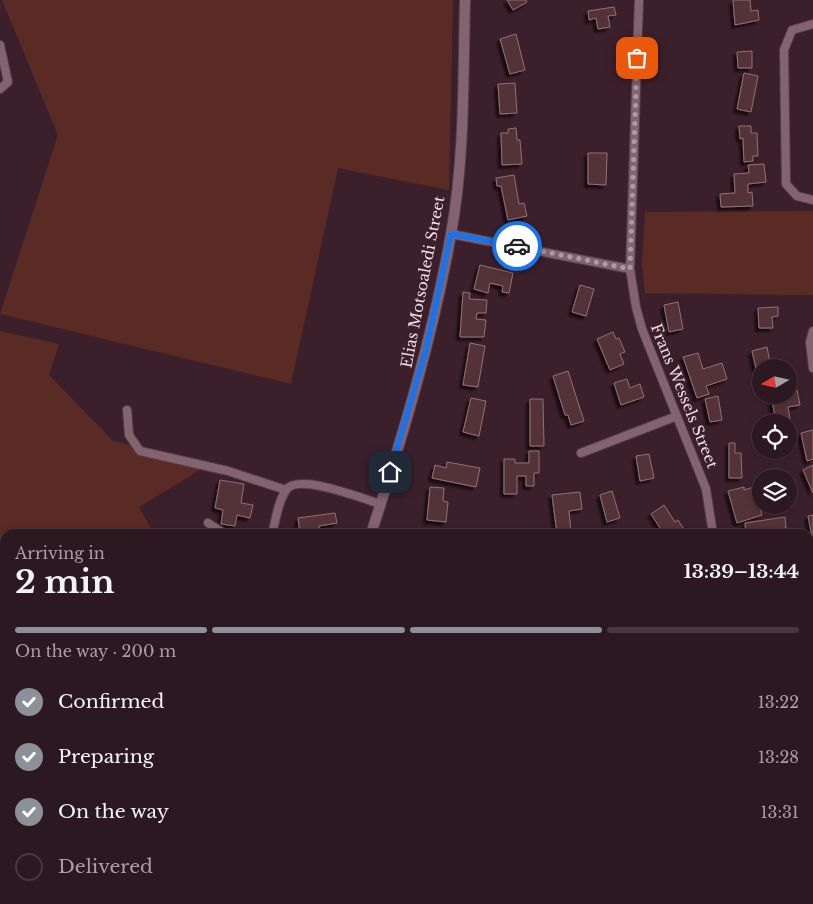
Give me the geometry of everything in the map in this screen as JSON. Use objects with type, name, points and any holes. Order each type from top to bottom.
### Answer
[{"type":"street","name":"Elias Motsoaledi Street","points":[[373,529],[418,384],[451,234],[462,115],[465,0]]},
{"type":"street","name":"Frans Wessels Street","points":[[639,0],[630,269],[636,307],[642,329],[706,489],[711,529]]},
{"type":"street","points":[[813,24],[792,30],[784,50],[784,60],[786,184],[797,196],[813,200]]},
{"type":"street","points":[[0,45],[8,82],[0,89]]},
{"type":"street","points":[[451,234],[630,269]]},
{"type":"street","points":[[813,331],[810,342],[813,368]]},
{"type":"street","points":[[127,410],[129,435],[140,451],[228,472],[286,490]]},
{"type":"street","points":[[582,453],[678,416]]},
{"type":"street","points":[[274,529],[286,490],[294,484],[309,483],[381,504]]},
{"type":"street","points":[[208,523],[217,529]]},
{"type":"shaded area","points":[[2,0],[453,0],[449,190],[338,168],[291,384],[0,314],[58,135]]},
{"type":"shaded area","points":[[813,211],[813,295],[645,293],[642,264],[645,212]]},
{"type":"shaded area","points":[[0,331],[59,344],[49,375],[113,441],[210,464],[139,507],[151,529],[0,529]]},
{"type":"building","points":[[507,0],[526,0],[527,2],[513,10]]},
{"type":"building","points":[[733,0],[750,0],[751,11],[758,10],[759,20],[735,25]]},
{"type":"building","points":[[614,7],[616,15],[608,16],[610,27],[598,29],[596,18],[589,20],[588,11]]},
{"type":"building","points":[[516,34],[525,70],[510,74],[500,39]]},
{"type":"building","points":[[752,51],[752,68],[738,68],[737,52]]},
{"type":"building","points":[[744,73],[758,76],[751,112],[737,109]]},
{"type":"building","points":[[515,83],[517,113],[500,114],[498,84]]},
{"type":"building","points":[[739,126],[751,126],[751,133],[757,133],[758,156],[753,156],[753,161],[744,162],[743,138],[740,139]]},
{"type":"building","points":[[516,128],[517,140],[520,140],[522,164],[502,165],[501,133],[508,133],[508,129]]},
{"type":"building","points":[[588,153],[607,153],[606,185],[588,184]]},
{"type":"building","points":[[764,164],[766,182],[748,184],[748,193],[752,192],[753,206],[721,207],[720,194],[735,193],[734,174],[749,173],[748,165]]},
{"type":"building","points":[[514,175],[519,204],[524,203],[527,216],[508,220],[501,186],[497,186],[496,178]]},
{"type":"building","points":[[480,265],[513,273],[509,293],[502,292],[503,286],[490,283],[488,293],[474,289]]},
{"type":"building","points":[[580,285],[594,289],[586,316],[572,312]]},
{"type":"building","points":[[463,292],[470,293],[469,299],[487,300],[486,313],[477,313],[476,319],[486,320],[484,337],[460,337]]},
{"type":"building","points":[[678,302],[683,329],[669,332],[664,305]]},
{"type":"building","points":[[778,307],[778,316],[772,317],[773,328],[759,328],[758,308]]},
{"type":"building","points":[[613,332],[616,339],[619,338],[625,352],[620,354],[624,364],[610,370],[597,339]]},
{"type":"building","points":[[470,343],[485,346],[478,387],[463,385]]},
{"type":"building","points":[[767,347],[769,359],[754,359],[752,351]]},
{"type":"building","points":[[698,353],[703,369],[722,363],[727,379],[706,386],[709,394],[697,398],[683,357]]},
{"type":"building","points":[[568,371],[584,421],[571,425],[568,415],[565,415],[553,376]]},
{"type":"building","points":[[627,379],[630,388],[640,384],[644,397],[621,405],[614,383]]},
{"type":"building","points":[[798,395],[800,405],[788,407],[789,414],[775,414],[773,404],[798,404]]},
{"type":"building","points":[[718,396],[722,420],[710,422],[705,399]]},
{"type":"building","points":[[471,398],[486,401],[479,436],[463,432]]},
{"type":"building","points":[[530,399],[543,399],[544,446],[530,446]]},
{"type":"building","points":[[813,430],[813,459],[807,461],[801,433]]},
{"type":"building","points":[[729,443],[735,443],[735,453],[741,453],[742,478],[729,478]]},
{"type":"building","points":[[529,451],[539,451],[539,473],[534,473],[534,486],[526,486],[526,476],[517,476],[517,494],[504,494],[504,459],[515,459],[515,463],[529,463]]},
{"type":"building","points":[[649,454],[654,478],[640,481],[636,456]]},
{"type":"building","points":[[447,462],[480,468],[476,487],[432,478],[435,465],[446,468]]},
{"type":"building","points":[[813,465],[813,493],[803,470]]},
{"type":"building","points":[[220,480],[244,484],[241,503],[253,505],[250,518],[237,515],[235,526],[221,524],[223,510],[215,508]]},
{"type":"building","points":[[430,487],[444,488],[443,501],[448,502],[446,522],[427,520]]},
{"type":"building","points":[[744,487],[744,490],[752,488],[752,514],[762,515],[737,523],[728,491]]},
{"type":"building","points":[[612,491],[620,518],[607,522],[600,495]]},
{"type":"building","points":[[580,492],[582,509],[569,511],[571,529],[556,529],[552,495]]},
{"type":"building","points":[[664,505],[675,522],[678,520],[684,529],[661,529],[651,514]]},
{"type":"building","points":[[335,513],[337,523],[319,526],[320,529],[299,529],[298,518]]},
{"type":"building","points":[[813,515],[813,529],[810,529],[808,516]]},
{"type":"building","points":[[785,517],[786,528],[746,529],[745,523]]},
{"type":"way so far","points":[[517,246],[630,269],[637,58]]},
{"type":"route","points":[[390,472],[418,384],[451,234],[517,246]]}]
